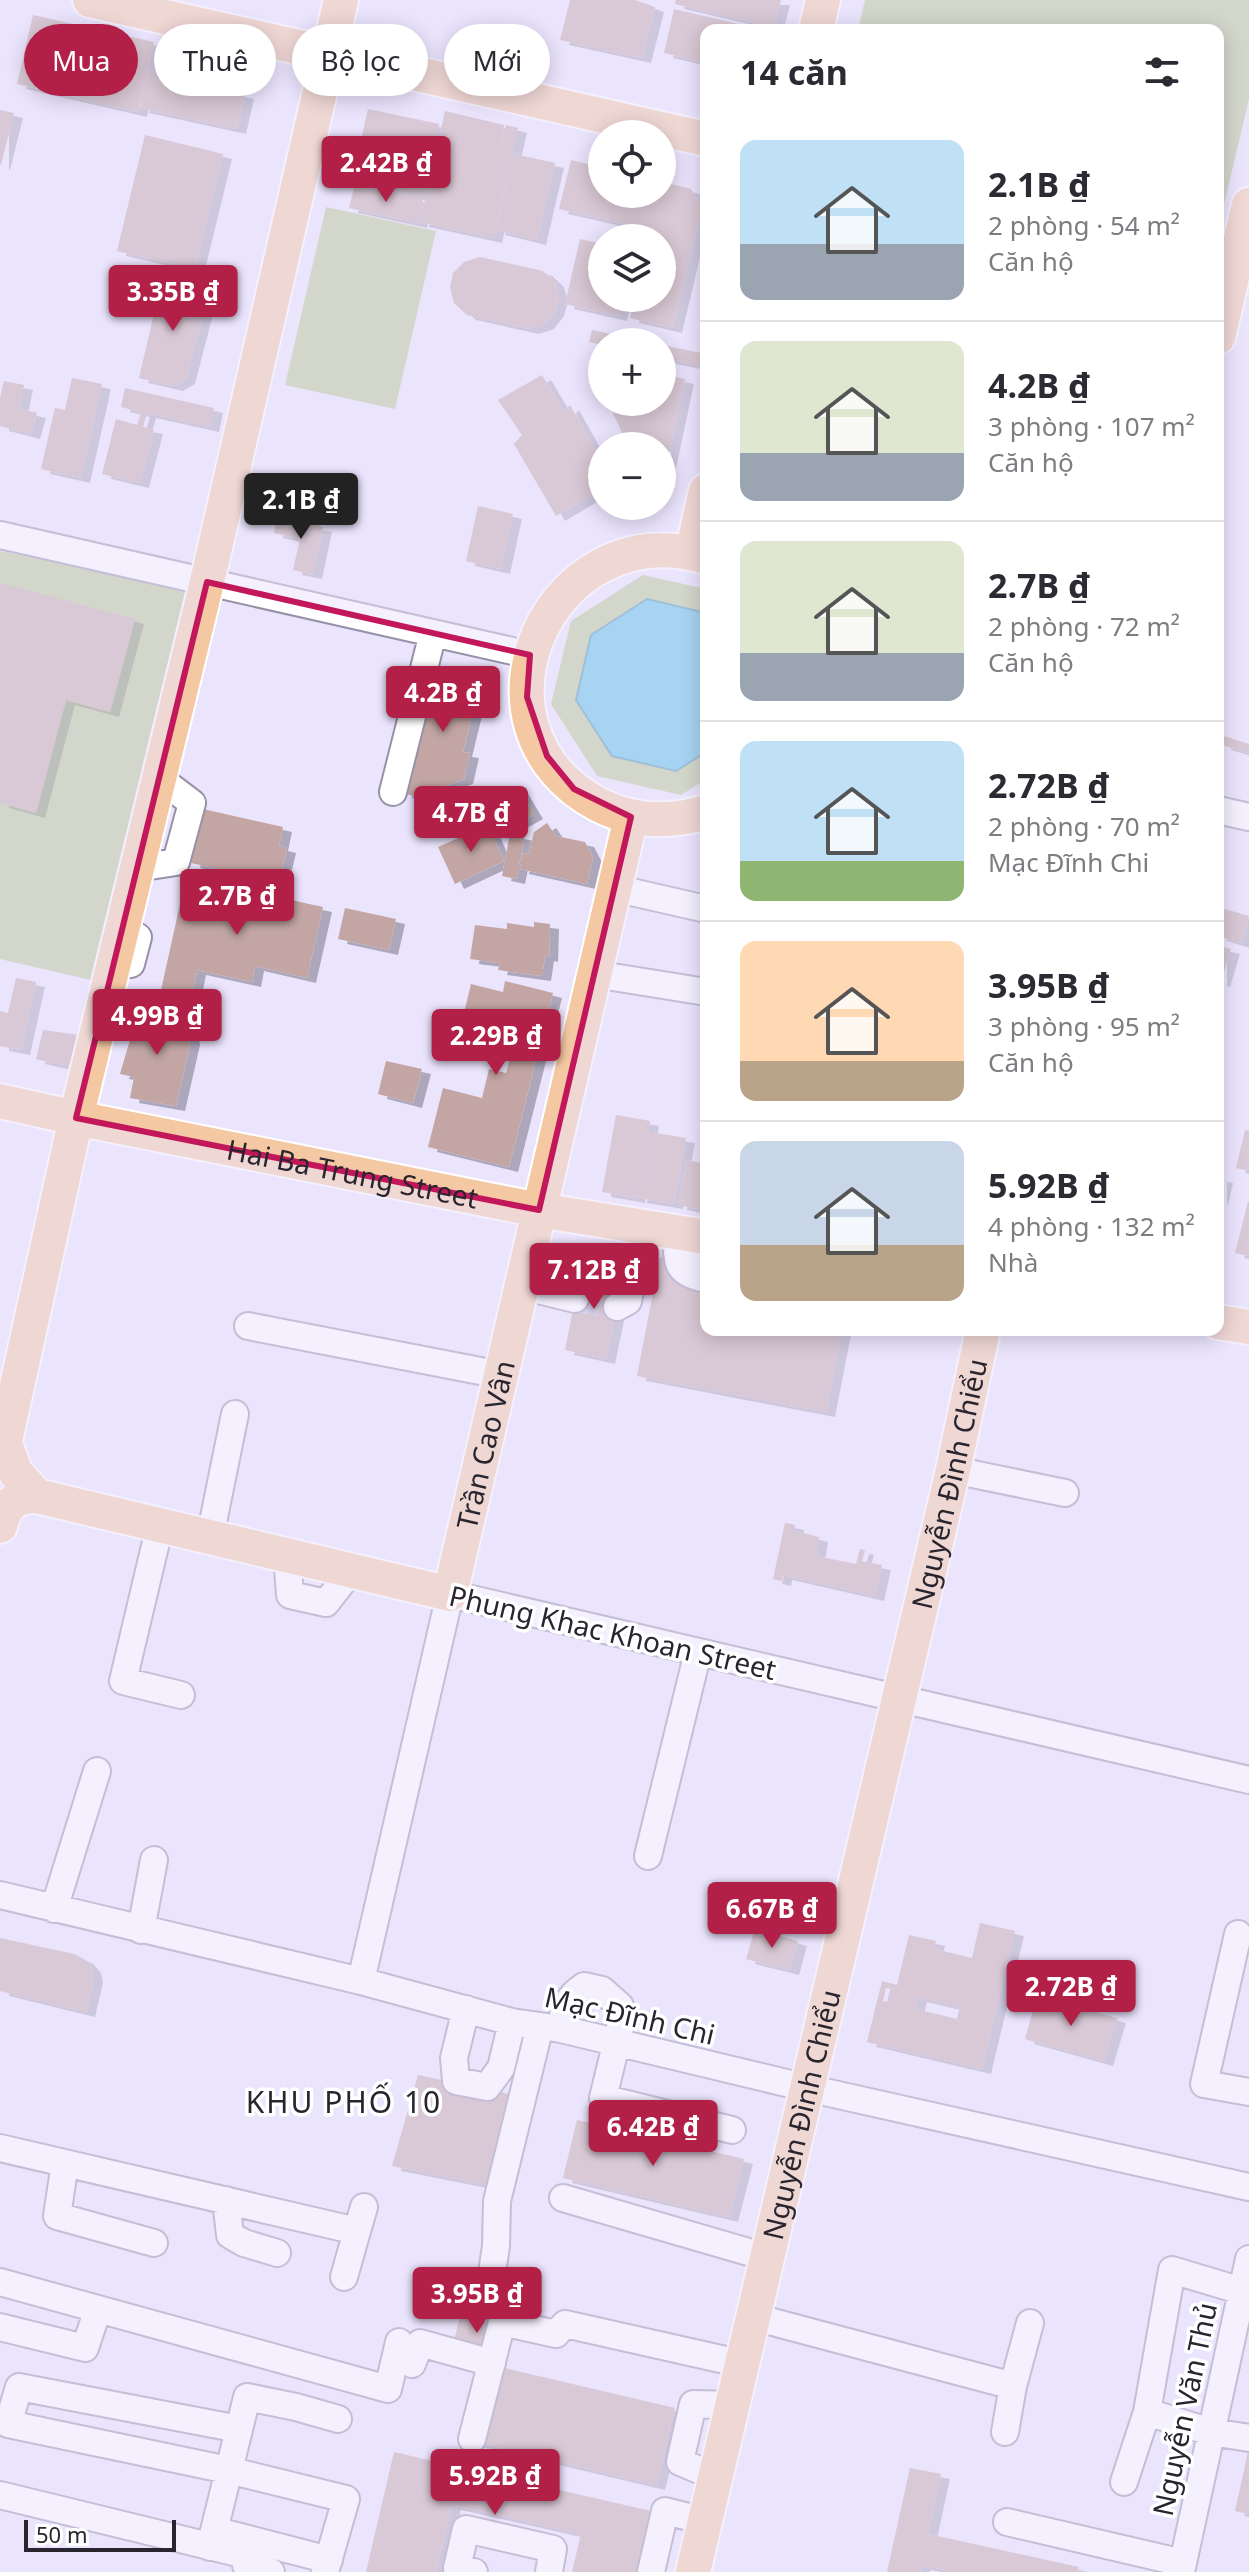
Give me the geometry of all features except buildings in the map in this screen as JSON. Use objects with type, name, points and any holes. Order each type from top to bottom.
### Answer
[{"type":"main road","points":[[90,0],[182,10],[292,42]]},
{"type":"main road","points":[[336,24],[341,0]]},
{"type":"main road","points":[[817,24],[823,0]]},
{"type":"main road","points":[[428,76],[700,138]]},
{"type":"main road","points":[[37,1496],[2,1454],[76,1118],[207,582],[319,96]]},
{"type":"main road","points":[[1224,307],[1235,252],[1249,205]]},
{"type":"main road","points":[[699,555],[671,550],[639,553],[609,561],[590,571],[558,599],[546,616],[530,655],[527,687],[530,718],[547,756],[574,789],[610,810],[631,817],[673,819],[700,813]]},
{"type":"main road","name":"Trần Cao Vân","points":[[450,1594],[631,817]]},
{"type":"main road","name":"Hai Ba Trung Street","points":[[0,1101],[539,1210],[644,1227],[687,1241]]},
{"type":"main road","points":[[1224,1323],[1249,1327]]},
{"type":"main road","name":"Nguyễn Đình Chiểu","points":[[693,2572],[769,2258],[982,1336]]},
{"type":"main road","points":[[0,1526],[4,1509],[14,1500],[37,1496]]},
{"type":"main road","name":"Phung Khac Khoan Street","points":[[37,1496],[450,1594]]},
{"type":"street","points":[[0,535],[530,655]]},
{"type":"street","points":[[393,792],[433,633]]},
{"type":"street","points":[[1224,811],[1249,817]]},
{"type":"street","points":[[614,888],[700,908]]},
{"type":"street","points":[[594,974],[700,991]]},
{"type":"street","points":[[617,1307],[628,1301],[644,1227]]},
{"type":"street","points":[[687,1241],[681,1269],[688,1275],[700,1278]]},
{"type":"street","points":[[522,1286],[575,1299]]},
{"type":"street","points":[[248,1326],[501,1375]]},
{"type":"street","points":[[210,1537],[235,1414]]},
{"type":"street","points":[[953,1470],[1065,1493]]},
{"type":"street","points":[[160,1525],[123,1681],[181,1695]]},
{"type":"street","name":"Phung Khac Khoan Street","points":[[450,1594],[1249,1780]]},
{"type":"street","name":"Trần Cao Vân","points":[[361,1981],[450,1594]]},
{"type":"street","points":[[648,1856],[698,1652]]},
{"type":"street","points":[[54,1909],[97,1771]]},
{"type":"street","points":[[141,1930],[154,1860]]},
{"type":"street","name":"Mạc Đĩnh Chi","points":[[0,1895],[361,1981],[512,2022],[550,2028],[1249,2187]]},
{"type":"street","points":[[1238,1934],[1204,2084],[1249,2092]]},
{"type":"street","points":[[493,2266],[497,2201],[550,2028],[571,1994],[584,1986],[602,1990],[620,2006],[622,2020],[603,2098],[732,2130]]},
{"type":"street","points":[[466,2009],[454,2058],[456,2081],[487,2087],[501,2068],[512,2022]]},
{"type":"street","points":[[0,2148],[226,2200],[360,2219],[344,2277]]},
{"type":"street","points":[[65,2163],[57,2216],[154,2243]]},
{"type":"street","points":[[563,2198],[769,2258]]},
{"type":"street","points":[[226,2200],[230,2235],[244,2243],[277,2253]]},
{"type":"street","name":"Nguyễn Văn Thủ","points":[[1182,2568],[1249,2259]]},
{"type":"street","points":[[1124,2482],[1147,2412],[1172,2270],[1242,2291]]},
{"type":"street","points":[[0,2282],[388,2389],[405,2353],[420,2343],[492,2363]]},
{"type":"street","points":[[0,2327],[85,2348],[98,2309]]},
{"type":"street","points":[[754,2317],[1013,2386]]},
{"type":"street","points":[[472,2439],[502,2322],[556,2334],[565,2324],[743,2364]]},
{"type":"street","points":[[1005,2432],[1013,2386],[1030,2323]]},
{"type":"street","points":[[296,2407],[305,2368]]},
{"type":"street","points":[[0,2495],[327,2566],[346,2499],[228,2470],[8,2424],[19,2387],[239,2429]]},
{"type":"street","points":[[212,2539],[247,2397],[338,2419]]},
{"type":"street","points":[[1147,2412],[1211,2432],[1249,2438]]},
{"type":"street","points":[[651,2572],[665,2511],[705,2521]]},
{"type":"street","points":[[1007,2522],[1182,2568]]},
{"type":"street","points":[[474,2572],[457,2568],[466,2529],[553,2549],[549,2572]]},
{"type":"street","points":[[212,2539],[246,2555],[246,2565],[271,2572]]},
{"type":"highlighted area","points":[[207,582],[530,655],[527,697],[547,756],[574,789],[631,817],[539,1210],[76,1118]]},
{"type":"green space","points":[[865,0],[1249,0],[1249,99],[1224,204],[1224,24],[859,24]]},
{"type":"green space","points":[[326,207],[436,231],[395,409],[285,385]]},
{"type":"green space","points":[[0,551],[204,594],[112,985],[0,959]]},
{"type":"green space","points":[[643,575],[700,588],[700,783],[681,795],[597,776],[551,704],[571,621]]},
{"type":"water","points":[[647,599],[700,612],[700,756],[676,771],[612,756],[576,700],[591,635]]},
{"type":"tunnel","points":[[575,1299],[617,1307]]},
{"type":"district","name":"KHU PHỐ 10","points":[[344,2101]]}]
